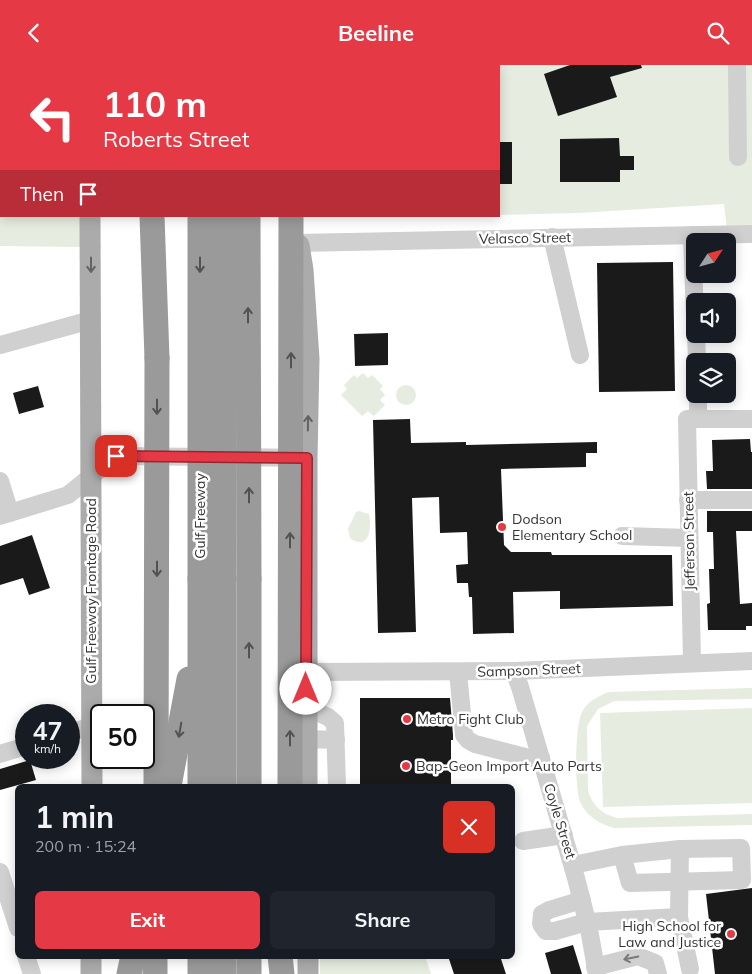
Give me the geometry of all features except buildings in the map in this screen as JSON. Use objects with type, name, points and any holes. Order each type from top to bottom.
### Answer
[{"type":"highway","points":[[152,217],[157,358]]},
{"type":"highway","points":[[156,784],[158,217]]},
{"type":"highway","name":"Gulf Freeway","points":[[200,217],[212,579],[224,784]]},
{"type":"highway","name":"Gulf Freeway","points":[[200,784],[200,613],[212,579],[224,217]]},
{"type":"highway","points":[[248,217],[249,784]]},
{"type":"highway","points":[[290,784],[291,217]]},
{"type":"highway","points":[[169,784],[200,613]]},
{"type":"highway","points":[[249,687],[260,784]]},
{"type":"highway","points":[[129,974],[132,959]]},
{"type":"highway","points":[[155,959],[155,974]]},
{"type":"highway","points":[[200,959],[200,974]]},
{"type":"highway","points":[[224,959],[224,974]]},
{"type":"highway","points":[[249,959],[249,974]]},
{"type":"highway","points":[[280,959],[282,974]]},
{"type":"highway","points":[[290,959],[290,974]]},
{"type":"main road","name":"Gulf Freeway Frontage Road","points":[[90,217],[92,704]]},
{"type":"main road","points":[[297,217],[309,359],[307,458],[307,784]]},
{"type":"main road","name":"Gulf Freeway Frontage Road","points":[[92,769],[92,784]]},
{"type":"main road","points":[[91,959],[91,974]]},
{"type":"main road","points":[[308,959],[308,974]]},
{"type":"street","points":[[737,65],[738,157]]},
{"type":"street","name":"Velasco Street","points":[[736,234],[752,234]]},
{"type":"street","name":"Velasco Street","points":[[298,243],[686,235]]},
{"type":"street","points":[[552,237],[580,355]]},
{"type":"street","points":[[0,345],[91,320]]},
{"type":"street","name":"Jefferson Street","points":[[692,662],[688,500],[693,419],[696,403]]},
{"type":"street","points":[[693,419],[752,419]]},
{"type":"street","points":[[0,481],[5,515],[68,495],[116,456],[307,458]]},
{"type":"street","points":[[688,500],[752,500]]},
{"type":"street","points":[[622,536],[689,538]]},
{"type":"street","name":"Sampson Street","points":[[306,672],[514,671],[692,662],[752,661]]},
{"type":"street","name":"Coyle Street","points":[[514,671],[582,900],[596,971]]},
{"type":"street","points":[[458,672],[464,735],[468,740],[475,744],[529,758],[541,758]]},
{"type":"street","points":[[306,707],[328,717],[335,723],[338,784]]},
{"type":"street","points":[[306,739],[336,740]]},
{"type":"street","points":[[0,754],[15,749]]},
{"type":"street","points":[[523,841],[564,835]]},
{"type":"street","points":[[572,865],[622,855],[680,849],[741,848],[742,880],[630,883],[622,855]]},
{"type":"street","points":[[680,849],[679,917],[690,969]]},
{"type":"street","points":[[0,872],[15,919]]},
{"type":"street","points":[[582,900],[542,914],[541,924],[546,931],[555,931],[587,921],[679,917]]},
{"type":"street","points":[[596,971],[638,956],[655,963],[658,974]]},
{"type":"street","points":[[27,959],[32,974]]},
{"type":"shaded area","points":[[500,65],[752,65],[752,229],[727,230],[724,204],[578,213],[500,215]]},
{"type":"shaded area","points":[[0,217],[80,217],[80,247],[0,246]]},
{"type":"shaded area","points":[[363,373],[368,378],[372,375],[383,386],[380,389],[385,395],[380,400],[385,405],[374,416],[368,411],[362,416],[341,395],[347,389],[344,385],[354,375],[357,378]]},
{"type":"shaded area","points":[[406,385],[413,388],[416,395],[413,402],[406,405],[399,402],[396,395],[399,388]]},
{"type":"shaded area","points":[[356,512],[369,514],[370,526],[368,537],[361,542],[356,542],[350,538],[348,529]]},
{"type":"shaded area","points":[[752,688],[752,699],[614,701],[598,709],[587,726],[588,790],[592,801],[602,812],[617,818],[752,814],[752,825],[614,828],[595,819],[584,809],[577,786],[578,730],[582,712],[593,700],[609,692]]},
{"type":"shaded area","points":[[752,708],[752,803],[603,807],[600,713]]},
{"type":"shaded area","points":[[320,959],[426,959],[431,974],[320,974]]},
{"type":"place","name":"Dodson Elementary School","points":[[502,527]]},
{"type":"place","name":"Metro Fight Club","points":[[407,719]]},
{"type":"place","name":"Bap-Geon Import Auto Parts","points":[[406,766]]},
{"type":"place","name":"High School for Law and Justice","points":[[731,934]]},
{"type":"route","points":[[116,456],[307,458],[306,689]]}]
